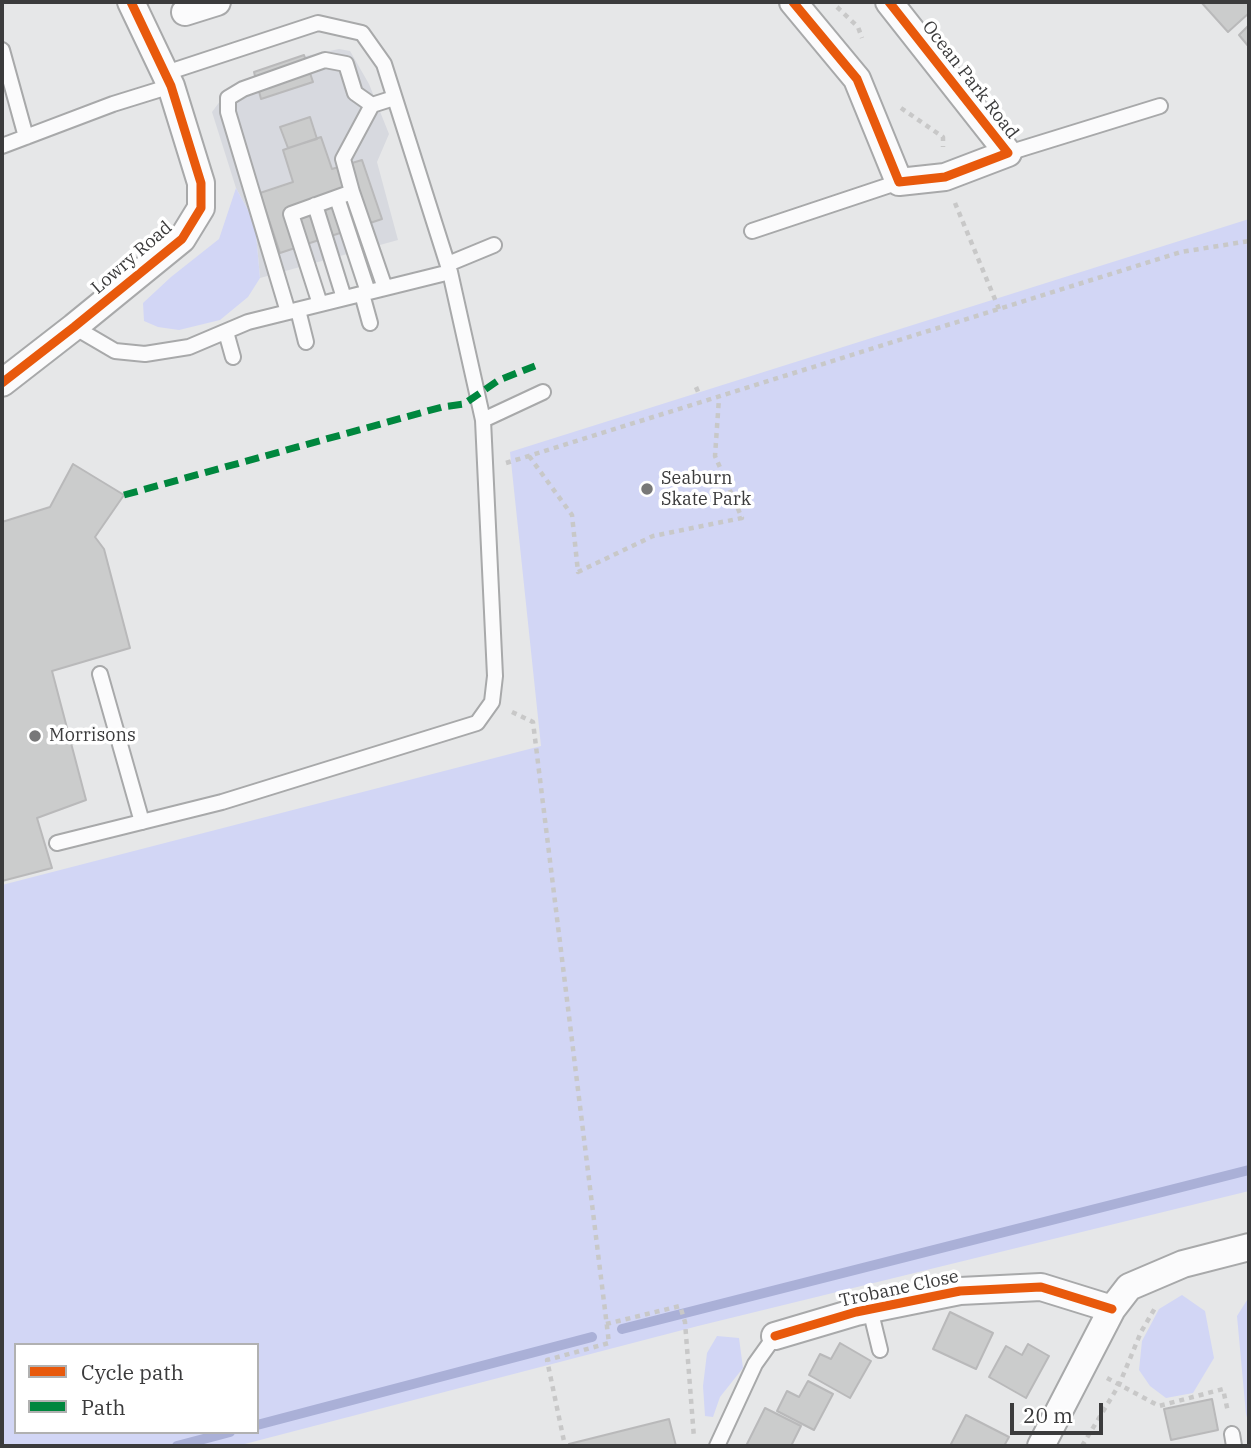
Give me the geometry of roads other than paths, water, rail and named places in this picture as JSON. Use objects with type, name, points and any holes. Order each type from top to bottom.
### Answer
[{"type":"street","name":"Lowry Road","points":[[2,383],[181,239],[201,208],[201,184],[168,80],[131,2]]},
{"type":"street","points":[[185,12],[216,2]]},
{"type":"street","points":[[793,2],[857,79],[899,182]]},
{"type":"street","name":"Ocean Park Road","points":[[889,2],[1008,153],[945,177],[899,182]]},
{"type":"street","points":[[1041,1446],[1112,1309],[1129,1287],[1182,1264],[1249,1247]]},
{"type":"street","name":"Trobane Close","points":[[775,1336],[870,1309],[960,1291],[1041,1287],[1112,1309]]},
{"type":"lane","points":[[2,146],[318,23],[362,33],[384,64],[449,268],[483,420],[495,676],[492,702],[477,723],[222,802],[57,844]]},
{"type":"lane","points":[[2,50],[26,137]]},
{"type":"lane","points":[[306,342],[293,311],[228,111],[228,98],[243,89],[325,60],[346,64],[355,93],[372,105]]},
{"type":"lane","points":[[384,288],[343,159],[372,105],[394,98]]},
{"type":"lane","points":[[1008,153],[1160,106]]},
{"type":"lane","points":[[752,231],[899,182]]},
{"type":"lane","points":[[320,304],[291,214],[352,192]]},
{"type":"lane","points":[[337,198],[365,293],[370,323]]},
{"type":"lane","points":[[315,205],[344,298]]},
{"type":"lane","points":[[74,327],[115,351],[145,354],[189,347],[248,322],[384,288],[449,268],[494,245]]},
{"type":"lane","points":[[226,332],[233,357]]},
{"type":"lane","points":[[483,420],[543,392]]},
{"type":"lane","points":[[100,674],[142,822]]},
{"type":"lane","points":[[870,1309],[880,1350]]},
{"type":"lane","points":[[717,1446],[755,1364],[775,1336]]},
{"type":"waterway","points":[[622,1329],[1249,1170]]},
{"type":"waterway","points":[[259,1424],[592,1337]]},
{"type":"waterway","points":[[177,1446],[222,1434]]},
{"type":"place","name":"Seaburn Skate Park","points":[[647,489]]},
{"type":"place","name":"Morrisons","points":[[35,736]]}]
